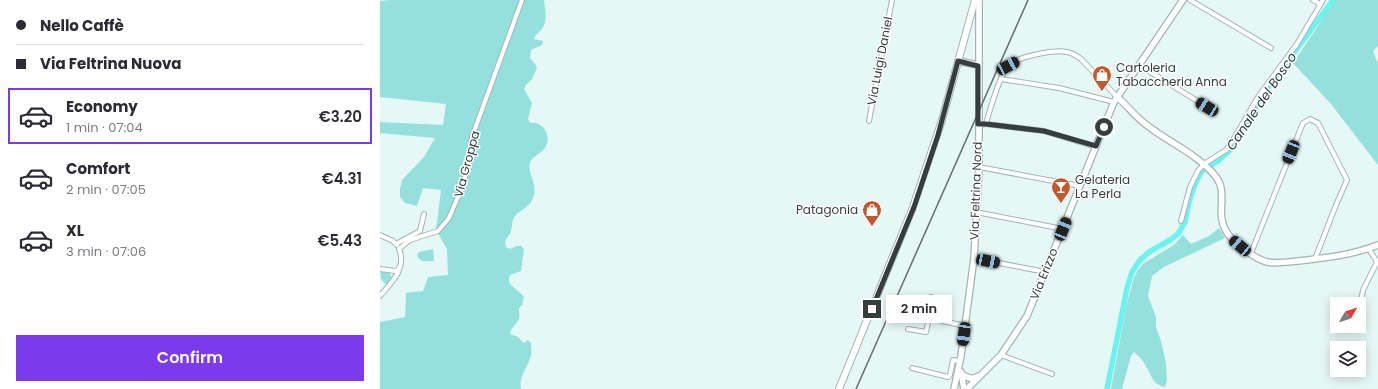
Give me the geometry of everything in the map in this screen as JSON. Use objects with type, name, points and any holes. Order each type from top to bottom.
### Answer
[{"type":"main road","points":[[839,389],[914,207],[938,135],[958,61],[977,0]]},
{"type":"main road","name":"Via Feltrina Nord","points":[[955,388],[974,258],[978,167],[977,0]]},
{"type":"main road","name":"Via Erizzo","points":[[966,389],[1002,355],[1028,316],[1116,99],[1183,0]]},
{"type":"main road","points":[[958,61],[978,66]]},
{"type":"main road","points":[[1116,99],[1123,101],[1136,117],[1146,125],[1205,165],[1211,171],[1217,178],[1222,190],[1221,216],[1224,228],[1228,235],[1250,253],[1262,260],[1271,263],[1347,255],[1378,245]]},
{"type":"main road","name":"Via Feltrina Nord","points":[[960,362],[961,374],[966,389]]},
{"type":"main road","points":[[961,374],[968,378],[974,379],[984,372]]},
{"type":"street","name":"Via Groppa","points":[[399,249],[410,240],[438,231],[450,218],[463,185],[468,166],[472,137],[522,0]]},
{"type":"street","name":"Via Luigi Daniel","points":[[869,121],[892,0]]},
{"type":"street","points":[[1190,0],[1271,48]]},
{"type":"street","points":[[1182,221],[1190,188],[1195,176],[1205,165],[1226,150],[1233,140],[1258,97],[1297,44],[1322,2],[1313,0]]},
{"type":"street","points":[[986,124],[1001,78],[1008,66],[1021,59],[1044,54],[1065,51],[1070,52],[1081,59],[1116,99]]},
{"type":"street","points":[[1139,65],[1207,107]]},
{"type":"street","points":[[1001,78],[1116,99]]},
{"type":"street","points":[[1250,253],[1303,123],[1310,119],[1318,124],[1347,180],[1315,259]]},
{"type":"street","points":[[978,124],[1044,131],[1096,146]]},
{"type":"street","points":[[978,167],[1080,186]]},
{"type":"street","points":[[976,212],[1063,229]]},
{"type":"street","points":[[396,244],[420,231],[424,214]]},
{"type":"street","points":[[380,235],[396,244],[401,255],[399,273],[380,296]]},
{"type":"street","points":[[1361,297],[1363,290],[1377,262],[1369,249]]},
{"type":"street","points":[[974,258],[1045,272]]},
{"type":"street","points":[[380,269],[396,270],[400,266]]},
{"type":"street","points":[[388,269],[393,274],[394,280]]},
{"type":"street","points":[[908,329],[926,332],[931,297]]},
{"type":"street","points":[[929,318],[965,326]]},
{"type":"street","points":[[1002,355],[1052,374]]},
{"type":"street","points":[[912,368],[948,377],[950,375],[953,360],[960,362]]},
{"type":"shaded area","points":[[544,0],[546,15],[544,26],[534,39],[543,41],[542,45],[531,50],[530,58],[537,68],[532,79],[524,89],[532,103],[528,119],[530,123],[535,123],[543,127],[548,139],[545,148],[530,163],[530,173],[535,191],[534,196],[530,204],[515,216],[512,222],[511,231],[505,242],[506,247],[510,249],[521,246],[524,249],[521,271],[510,275],[509,279],[511,285],[524,297],[522,305],[519,308],[519,319],[511,330],[510,334],[518,337],[524,343],[528,340],[531,343],[531,356],[522,376],[520,385],[521,389],[380,389],[380,322],[405,317],[406,293],[423,291],[428,277],[448,275],[447,249],[436,230],[441,190],[423,188],[417,206],[405,203],[400,197],[402,180],[424,157],[435,138],[380,133],[380,122],[443,125],[446,104],[380,97],[380,1]]},
{"type":"shaded area","points":[[1332,0],[1378,0],[1378,46],[1373,51],[1378,62],[1378,165],[1331,104],[1293,63],[1320,23]]},
{"type":"shaded area","points":[[1219,228],[1225,238],[1164,267],[1152,276],[1148,296],[1156,317],[1156,327],[1166,363],[1167,380],[1165,387],[1154,381],[1144,363],[1134,352],[1131,356],[1122,389],[1111,389],[1126,307],[1134,277],[1138,270],[1144,263],[1174,245],[1183,235],[1191,244],[1209,236]]},
{"type":"shaded area","points":[[433,249],[434,261],[426,261],[418,258],[417,255],[419,252]]},
{"type":"shaded area","points":[[380,270],[387,271],[391,275],[392,279],[387,286],[381,279]]},
{"type":"waterway","name":"Canale del Bosco","points":[[1107,389],[1127,288],[1132,272],[1140,260],[1149,252],[1178,234],[1185,222],[1189,202],[1195,184],[1202,171],[1218,161],[1230,150],[1265,92],[1333,0]]},
{"type":"railway","points":[[856,389],[1028,0]]},
{"type":"place","name":"Cartoleria Tabaccheria Anna","points":[[1102,92]]},
{"type":"place","name":"Gelateria La Perla","points":[[1061,204]]},
{"type":"place","name":"Patagonia","points":[[872,227]]},
{"type":"route","points":[[872,309],[914,207],[938,135],[958,61],[978,66],[978,124],[1044,131],[1096,146],[1104,127]]}]
